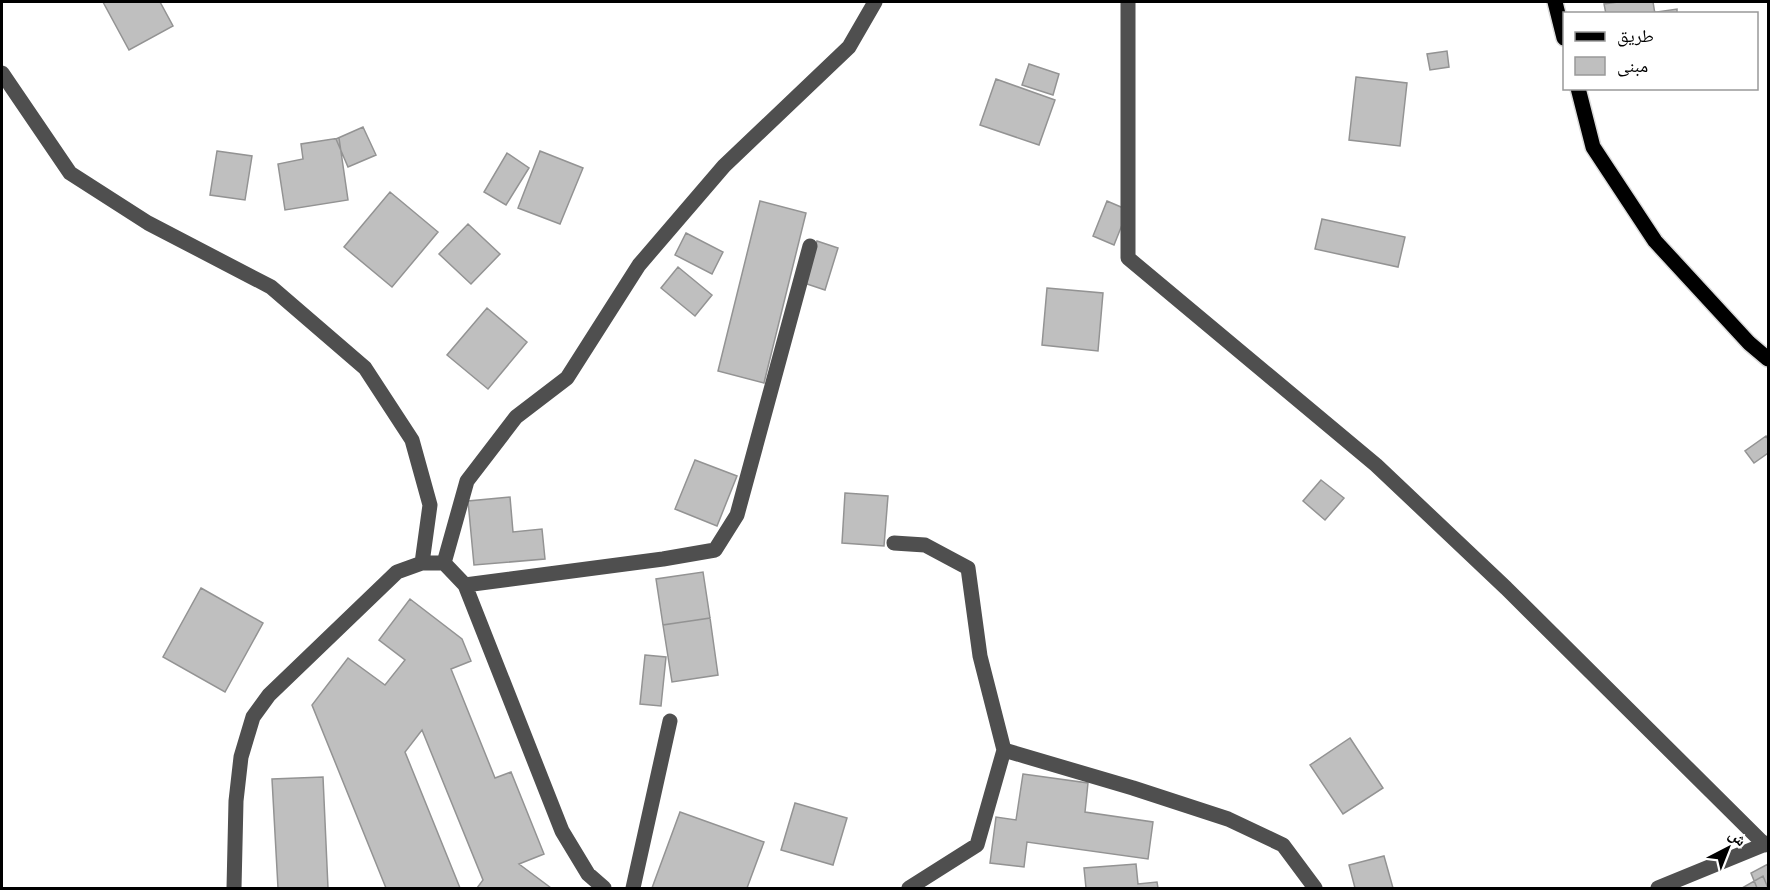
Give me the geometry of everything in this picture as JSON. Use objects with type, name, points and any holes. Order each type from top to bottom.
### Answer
[{"type":"main road","points":[[1555,2],[1563,34]]},
{"type":"main road","points":[[1579,90],[1593,147],[1655,241],[1749,344],[1768,359]]},
{"type":"street","points":[[444,563],[467,481],[516,417],[567,378],[639,265],[724,166],[849,47],[876,2]]},
{"type":"street","points":[[1128,2],[1128,258],[1376,465],[1506,588],[1767,844],[1658,888]]},
{"type":"street","points":[[2,73],[70,173],[148,223],[271,287],[365,368],[412,440],[430,505],[422,563]]},
{"type":"street","points":[[465,585],[663,560],[715,550],[737,515],[810,246]]},
{"type":"street","points":[[894,543],[925,545],[968,568],[980,656],[1004,750],[977,845],[909,888]]},
{"type":"street","points":[[234,888],[236,801],[241,757],[253,717],[269,694],[397,572],[422,563],[444,563],[465,585],[562,831],[588,874],[604,888]]},
{"type":"street","points":[[633,888],[669,721]]},
{"type":"street","points":[[1004,750],[1228,819],[1283,845],[1315,888]]},
{"type":"building","points":[[103,2],[160,2],[173,26],[129,50]]},
{"type":"building","points":[[1653,2],[1655,12],[1606,12],[1604,4]]},
{"type":"building","points":[[1677,9],[1677,12],[1657,12]]},
{"type":"building","points":[[1447,51],[1449,67],[1430,70],[1427,54]]},
{"type":"building","points":[[1029,64],[1059,74],[1053,95],[1022,85]]},
{"type":"building","points":[[1356,77],[1407,83],[1400,146],[1349,140]]},
{"type":"building","points":[[996,79],[1055,100],[1039,145],[980,125]]},
{"type":"building","points":[[363,127],[376,155],[348,167],[336,139]]},
{"type":"building","points":[[339,138],[348,200],[285,210],[278,164],[303,159],[301,144]]},
{"type":"building","points":[[217,151],[252,156],[245,200],[210,195]]},
{"type":"building","points":[[540,151],[583,168],[560,224],[518,208]]},
{"type":"building","points":[[507,153],[529,168],[506,205],[484,192]]},
{"type":"building","points":[[390,192],[438,232],[392,287],[344,247]]},
{"type":"building","points":[[760,201],[806,213],[764,383],[718,371]]},
{"type":"building","points":[[1107,201],[1128,210],[1114,245],[1093,236]]},
{"type":"building","points":[[1322,219],[1405,237],[1398,267],[1315,249]]},
{"type":"building","points":[[468,224],[500,254],[471,284],[439,254]]},
{"type":"building","points":[[686,233],[723,252],[712,274],[675,255]]},
{"type":"building","points":[[817,241],[838,248],[825,290],[804,283]]},
{"type":"building","points":[[678,267],[712,295],[695,316],[661,288]]},
{"type":"building","points":[[1047,288],[1103,293],[1098,351],[1042,345]]},
{"type":"building","points":[[487,308],[527,342],[488,389],[447,355]]},
{"type":"building","points":[[1766,436],[1768,453],[1754,463],[1745,451]]},
{"type":"building","points":[[695,460],[737,476],[717,526],[675,509]]},
{"type":"building","points":[[1321,480],[1344,498],[1325,520],[1303,501]]},
{"type":"building","points":[[845,493],[888,496],[884,546],[842,543]]},
{"type":"building","points":[[510,497],[513,532],[542,529],[545,559],[474,565],[468,501]]},
{"type":"building","points":[[703,572],[710,618],[663,625],[656,579]]},
{"type":"building","points":[[201,588],[263,623],[225,692],[163,657]]},
{"type":"building","points":[[410,599],[462,639],[471,661],[451,669],[495,778],[511,772],[544,854],[519,864],[551,888],[477,888],[483,880],[422,730],[405,752],[460,888],[386,888],[312,705],[348,658],[385,685],[405,660],[379,640]]},
{"type":"building","points":[[710,618],[718,675],[672,682],[663,625]]},
{"type":"building","points":[[645,655],[666,657],[661,706],[640,704]]},
{"type":"building","points":[[1350,738],[1383,788],[1343,814],[1310,765]]},
{"type":"building","points":[[1023,774],[1088,783],[1085,812],[1153,822],[1148,859],[1027,842],[1024,867],[990,863],[996,817],[1016,820]]},
{"type":"building","points":[[323,777],[328,888],[278,888],[272,779]]},
{"type":"building","points":[[795,803],[847,818],[833,865],[781,850]]},
{"type":"building","points":[[680,812],[764,842],[747,888],[652,888]]},
{"type":"building","points":[[1384,856],[1393,888],[1355,888],[1349,865]]},
{"type":"building","points":[[1136,864],[1138,884],[1157,882],[1158,888],[1086,888],[1084,868]]},
{"type":"building","points":[[1768,864],[1768,888],[1757,888],[1751,873]]},
{"type":"building","points":[[1763,876],[1768,888],[1742,888]]}]
